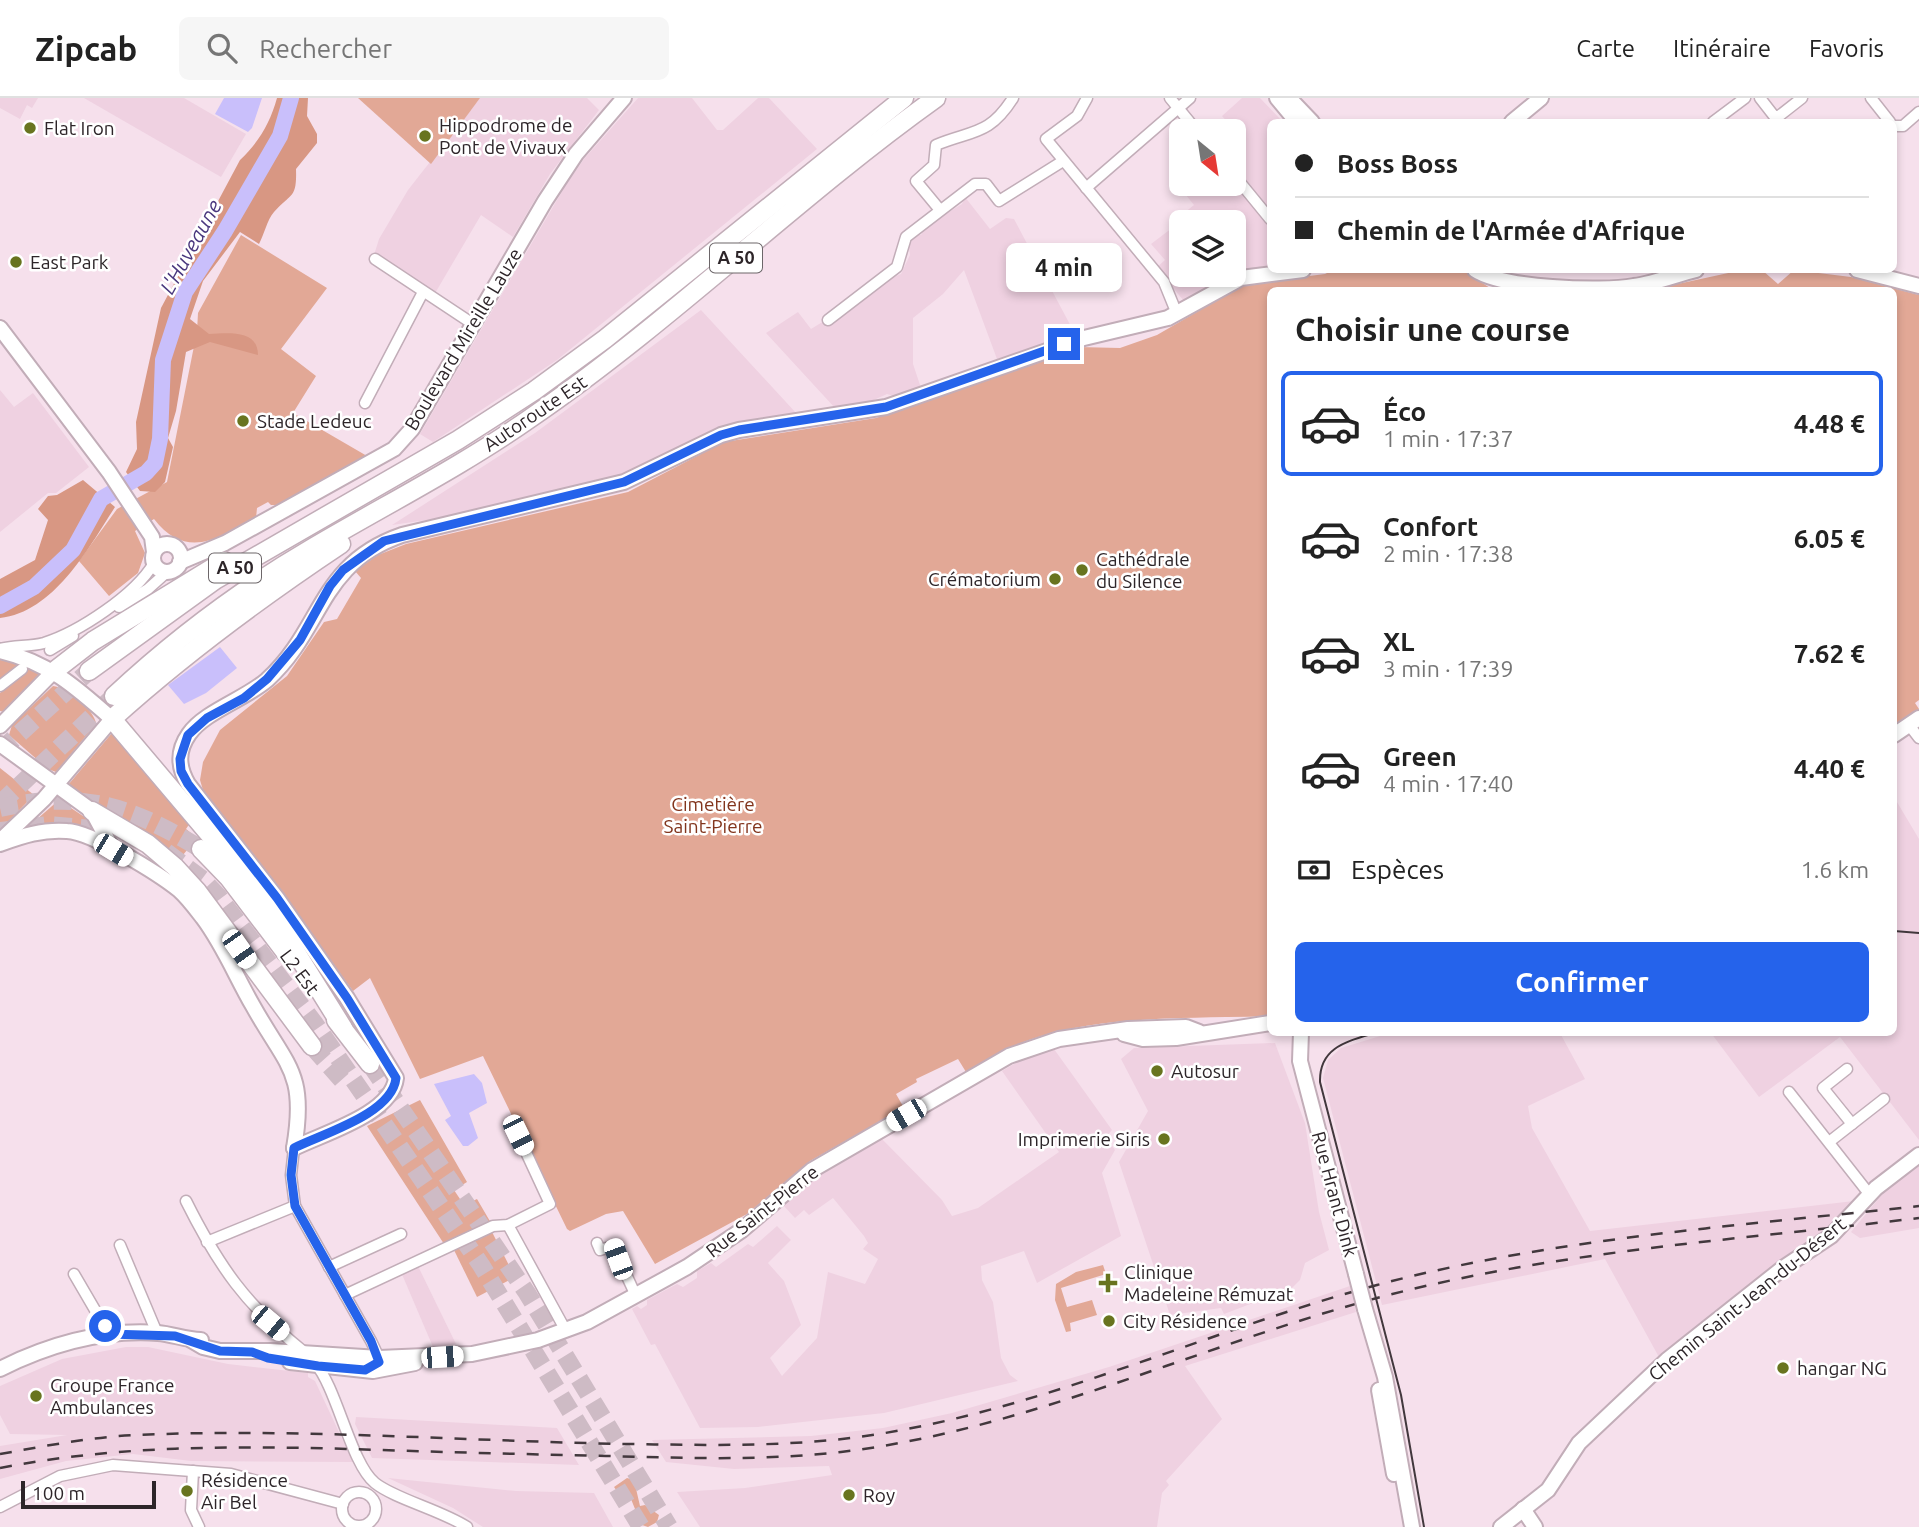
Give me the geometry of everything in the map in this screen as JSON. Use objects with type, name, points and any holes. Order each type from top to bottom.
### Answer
[{"type":"highway","name":"Autoroute Est","points":[[89,671],[215,580],[390,480],[534,391],[605,339],[904,98]]},
{"type":"highway","name":"Autoroute Est","points":[[114,696],[141,670],[241,594],[306,551],[513,431],[596,372],[936,98]]},
{"type":"highway","points":[[343,1028],[259,893],[112,719],[165,671],[222,626],[464,460]]},
{"type":"highway","points":[[54,672],[93,641],[192,578],[390,480]]},
{"type":"highway","points":[[92,811],[148,844],[175,867],[312,1046]]},
{"type":"highway","name":"L2 Est","points":[[201,849],[229,878],[370,1064]]},
{"type":"street","name":"Boulevard Mireille Lauze","points":[[167,572],[180,562],[217,546],[394,449],[412,429],[576,154],[624,98]]},
{"type":"street","points":[[940,210],[916,181],[934,165],[936,145],[975,134],[991,125],[1013,98]]},
{"type":"street","points":[[1087,98],[1077,116],[1046,139],[1164,282],[1177,314]]},
{"type":"street","points":[[1170,98],[1187,119]]},
{"type":"street","points":[[1086,188],[1190,98]]},
{"type":"street","points":[[1277,98],[1294,119]]},
{"type":"street","points":[[1289,98],[1308,119]]},
{"type":"street","points":[[1515,119],[1541,98]]},
{"type":"street","points":[[1717,119],[1745,98]]},
{"type":"street","points":[[1760,98],[1774,116],[1779,116],[1802,98]]},
{"type":"street","points":[[1871,98],[1888,119]]},
{"type":"street","points":[[1897,125],[1903,126],[1919,112]]},
{"type":"street","points":[[828,320],[894,271],[903,256],[906,237],[979,182],[986,184],[997,200],[1001,201],[1063,161]]},
{"type":"street","points":[[1246,190],[1267,215]]},
{"type":"street","points":[[375,259],[473,324]]},
{"type":"street","points":[[294,1148],[380,1107],[395,1088],[396,1078],[347,998],[284,909],[188,784],[181,771],[180,759],[188,735],[196,726],[244,698],[267,679],[300,640],[343,570],[384,541],[624,482],[721,435],[886,407],[1084,338],[1153,323],[1177,314],[1241,278],[1280,273]]},
{"type":"street","points":[[1480,273],[1513,283],[1590,287]]},
{"type":"street","points":[[1622,287],[1684,273]]},
{"type":"street","points":[[1869,273],[1919,286]]},
{"type":"street","points":[[365,403],[423,292]]},
{"type":"street","points":[[0,328],[109,472],[157,545],[167,572],[148,589],[50,650]]},
{"type":"street","name":"Boulevard Mireille Lauze","points":[[157,545],[217,546]]},
{"type":"street","points":[[157,545],[180,553],[180,562]]},
{"type":"street","points":[[0,650],[28,646],[60,636],[124,597],[143,579],[157,545]]},
{"type":"street","points":[[0,650],[30,658],[54,672],[112,719],[0,843]]},
{"type":"street","points":[[0,686],[22,670]]},
{"type":"street","points":[[0,726],[54,672]]},
{"type":"street","points":[[1897,733],[1914,722],[1919,738]]},
{"type":"street","points":[[0,744],[54,786],[92,811],[113,850]]},
{"type":"street","points":[[0,843],[31,833],[79,832],[178,890],[204,919],[292,1068],[299,1115],[291,1175],[295,1206],[379,1357],[376,1365],[365,1370]]},
{"type":"street","name":"Rue Saint-Pierre","points":[[252,1352],[268,1358],[318,1366],[365,1370],[393,1368],[442,1357],[497,1350],[566,1331],[636,1297],[728,1240],[812,1170],[1009,1056],[1059,1039],[1114,1032],[1186,1027],[1199,1032],[1267,1024]]},
{"type":"street","points":[[1251,1027],[1267,1030]]},
{"type":"street","name":"Rue Hrant Dink","points":[[1289,1036],[1299,1052],[1385,1377],[1412,1527]]},
{"type":"street","name":"Rue Hrant Dink","points":[[1299,1052],[1301,1036]]},
{"type":"street","points":[[1847,1069],[1823,1088],[1852,1124]]},
{"type":"street","points":[[1790,1092],[1870,1195]]},
{"type":"street","points":[[1829,1142],[1884,1099]]},
{"type":"street","points":[[345,1295],[494,1226],[508,1226],[550,1204],[518,1135]]},
{"type":"street","name":"Chemin Saint-Jean-du-Désert","points":[[1506,1523],[1556,1481],[1579,1443],[1667,1360],[1783,1268],[1825,1241],[1870,1195],[1919,1155]]},
{"type":"street","points":[[186,1200],[207,1242],[243,1296],[318,1366],[363,1466],[376,1484],[452,1517],[467,1527]]},
{"type":"street","points":[[207,1242],[295,1206]]},
{"type":"street","points":[[508,1226],[566,1331]]},
{"type":"street","points":[[329,1267],[401,1234]]},
{"type":"street","points":[[597,1243],[600,1250],[616,1244],[636,1297]]},
{"type":"street","points":[[120,1245],[157,1333]]},
{"type":"street","points":[[74,1274],[109,1334]]},
{"type":"street","points":[[0,1369],[40,1351],[109,1334],[157,1333],[191,1340],[211,1349],[252,1352]]},
{"type":"street","name":"Rue Hrant Dink","points":[[1373,1335],[1385,1431],[1403,1527]]},
{"type":"street","name":"Rue Saint-Pierre","points":[[252,1352],[442,1357]]},
{"type":"street","points":[[0,1507],[44,1483],[78,1470],[114,1465],[196,1471],[254,1479],[343,1504]]},
{"type":"street","points":[[196,1471],[191,1510],[199,1527]]},
{"type":"street","points":[[196,1471],[197,1509],[206,1527]]},
{"type":"street","points":[[369,1496],[376,1484]]},
{"type":"street","points":[[359,1492],[369,1496],[376,1512],[366,1526],[347,1521],[343,1504],[351,1494],[359,1492]]},
{"type":"street","points":[[1523,1509],[1535,1527]]},
{"type":"street","name":"Chemin Saint-Jean-du-Désert","points":[[1506,1523],[1525,1527]]},
{"type":"shaded area","points":[[0,98],[38,98],[32,108],[27,105],[20,119],[0,108]]},
{"type":"shaded area","points":[[84,98],[184,98],[246,134],[221,177]]},
{"type":"shaded area","points":[[224,98],[262,98],[252,128],[248,132],[215,114]]},
{"type":"shaded area","points":[[277,98],[308,98],[307,116],[317,134],[317,143],[296,169],[294,191],[272,215],[259,244],[240,232],[203,281],[190,319],[209,334],[233,333],[248,337],[257,347],[258,355],[210,342],[186,352],[176,411],[168,438],[173,447],[165,482],[155,492],[140,491],[126,472],[137,449],[136,422],[161,308],[240,160],[263,132]]},
{"type":"shaded area","points":[[480,98],[587,98],[599,110],[550,174],[513,237],[481,215],[434,295],[374,255],[379,239],[408,190]]},
{"type":"shaded area","points":[[638,98],[692,98],[717,130],[723,130],[758,98],[769,98],[817,149],[557,360],[433,442],[420,434],[567,183],[584,159]]},
{"type":"shaded area","points":[[1242,98],[1260,98],[1280,119],[1267,119],[1267,266],[1246,270],[1246,210],[1188,210],[1194,205],[1187,196],[1246,196],[1246,119],[1225,119],[1222,116]]},
{"type":"shaded area","points":[[965,197],[990,229],[1006,218],[1014,219],[1075,334],[997,359],[964,270],[943,294],[913,318],[913,364],[921,388],[897,397],[887,394],[865,404],[835,408],[766,333],[798,312],[811,329],[824,321],[827,326],[886,280],[901,274],[910,255],[908,240],[916,234],[921,235],[925,227],[962,204]]},
{"type":"shaded area","points":[[1169,230],[1169,283],[1156,268],[1165,260],[1151,244]]},
{"type":"shaded area","points":[[1172,287],[1209,287],[1184,301]]},
{"type":"shaded area","points":[[701,310],[797,414],[729,425],[695,439],[642,470],[608,480],[468,514],[392,525],[535,433]]},
{"type":"shaded area","points":[[0,390],[14,407],[33,393],[89,467],[56,493],[48,493],[0,532]]},
{"type":"shaded area","points":[[83,480],[115,507],[81,559],[53,591],[37,604],[0,618],[0,579],[35,560],[48,520],[38,509],[48,496],[57,495]]},
{"type":"shaded area","points":[[220,647],[237,668],[206,693],[184,704],[168,685]]},
{"type":"shaded area","points":[[1897,802],[1919,839],[1919,1140],[1840,1037],[1759,1097],[1713,1036],[1897,1036]]},
{"type":"shaded area","points":[[1380,1036],[1562,1036],[1585,1079],[1528,1106],[1532,1128],[1590,1231],[1854,1201],[1829,1235],[1808,1236],[1807,1245],[1725,1308],[1714,1311],[1709,1320],[1660,1359],[1605,1259],[1382,1305],[1323,1078],[1328,1060],[1341,1048]]},
{"type":"shaded area","points":[[1275,1043],[1305,1123],[1319,1212],[1329,1250],[1305,1263],[1300,1280],[1292,1288],[1224,1314],[1221,1308],[1170,1315],[1119,1162],[1148,1111],[1121,1059],[1134,1048]]},
{"type":"shaded area","points":[[1054,1049],[1112,1130],[1106,1137],[1115,1150],[1102,1173],[1121,1236],[1037,1283],[1024,1251],[981,1266],[982,1280],[993,1302],[1001,1358],[1010,1375],[1018,1381],[884,1413],[758,1427],[700,1428],[655,1344],[651,1345],[632,1309],[637,1306],[641,1309],[647,1305],[647,1300],[677,1284],[683,1287],[697,1278],[697,1271],[711,1263],[716,1267],[748,1244],[753,1247],[777,1226],[791,1240],[768,1263],[784,1281],[801,1325],[770,1358],[782,1376],[817,1338],[828,1272],[865,1284],[878,1259],[863,1249],[868,1243],[864,1236],[833,1198],[809,1215],[804,1210],[795,1218],[783,1205],[817,1177],[882,1139],[942,1200],[952,1216],[978,1208],[1059,1152],[1002,1071],[1023,1059]]},
{"type":"shaded area","points":[[474,1074],[482,1083],[487,1103],[469,1113],[478,1138],[468,1146],[463,1146],[445,1120],[451,1116],[434,1084]]},
{"type":"shaded area","points":[[1919,1163],[1919,1228],[1860,1238],[1851,1232],[1885,1191]]},
{"type":"shaded area","points":[[417,1264],[456,1344],[433,1347],[401,1272]]},
{"type":"shaded area","points":[[1350,1286],[1356,1312],[1185,1366],[1222,1419],[1166,1481],[1169,1485],[1162,1493],[1157,1527],[700,1527],[677,1492],[745,1488],[832,1475],[829,1466],[734,1469],[666,1462],[652,1440],[811,1436],[883,1428],[952,1413],[1109,1367]]},
{"type":"shaded area","points":[[126,1347],[148,1347],[228,1364],[308,1373],[308,1377],[315,1381],[353,1462],[191,1461],[133,1454],[66,1461],[0,1479],[0,1446],[67,1435],[10,1434],[0,1415],[0,1386],[62,1359]]},
{"type":"shaded area","points":[[356,1417],[557,1428],[579,1465],[372,1458],[355,1424]]},
{"type":"shaded area","points":[[388,1478],[516,1491],[594,1493],[613,1527],[483,1527],[453,1508]]},
{"type":"green space","name":"Hippodrome de Pont de Vivaux","points":[[358,98],[480,98],[431,164]]},
{"type":"green space","name":"Stade Ledeuc","points":[[241,235],[327,288],[281,349],[316,376],[293,413],[367,456],[281,505],[271,505],[268,502],[257,508],[256,518],[229,533],[203,542],[178,539],[166,532],[154,519],[135,531],[145,553],[138,573],[109,596],[79,561],[117,509],[167,482],[197,331],[198,313]]},
{"type":"green space","name":"Cimetière Saint-Pierre","points":[[1327,273],[1468,273],[1488,287],[1267,287],[1267,1016],[1148,1019],[1087,1026],[1029,1040],[966,1072],[958,1059],[916,1079],[917,1082],[896,1094],[904,1108],[810,1161],[747,1214],[655,1264],[623,1211],[606,1214],[570,1231],[567,1229],[483,1056],[420,1079],[370,978],[353,991],[275,884],[205,797],[200,780],[203,762],[220,730],[287,676],[324,622],[337,619],[361,578],[355,571],[378,555],[406,544],[628,492],[724,442],[876,418],[1078,347],[1120,348],[1157,335],[1240,287],[1246,287],[1246,284]]},
{"type":"green space","points":[[1728,273],[1765,273],[1778,284],[1791,273],[1818,273],[1851,277],[1889,287],[1664,287]]},
{"type":"green space","points":[[1897,289],[1919,295],[1919,700],[1915,703],[1919,709],[1897,724]]},
{"type":"green space","points":[[0,660],[19,662],[38,669],[38,675],[4,712],[0,711],[0,693],[27,671],[19,666],[0,679]]},
{"type":"green space","points":[[53,686],[65,690],[79,700],[91,712],[96,724],[56,772],[48,769],[9,735],[12,725]]},
{"type":"green space","points":[[112,733],[190,823],[186,829],[197,838],[178,861],[69,790],[68,785]]},
{"type":"green space","points":[[0,768],[34,795],[0,830]]},
{"type":"green space","points":[[59,800],[86,818],[102,838],[21,833]]},
{"type":"green space","points":[[420,1100],[467,1182],[454,1190],[464,1205],[477,1199],[491,1223],[446,1247],[367,1126]]},
{"type":"green space","points":[[491,1230],[515,1277],[477,1297],[453,1248]]},
{"type":"green space","points":[[1103,1265],[1106,1274],[1061,1288],[1067,1307],[1092,1300],[1097,1315],[1070,1323],[1071,1331],[1066,1332],[1055,1300],[1056,1284],[1076,1272]]},
{"type":"green space","points":[[627,1478],[634,1480],[640,1506],[645,1505],[659,1515],[657,1522],[648,1527],[636,1523],[632,1517],[635,1509],[631,1499],[623,1499],[614,1487]]},
{"type":"waterway","name":"L'Huveaune","points":[[0,606],[34,587],[73,550],[101,499],[146,473],[155,463],[160,439],[163,360],[185,292],[225,231],[280,136],[291,98]]},
{"type":"tunnel","points":[[0,751],[89,671]]},
{"type":"tunnel","points":[[0,804],[114,696]]},
{"type":"tunnel","points":[[0,808],[56,801],[105,806],[151,822],[201,849]]},
{"type":"tunnel","points":[[0,831],[49,825],[115,831]]},
{"type":"tunnel","points":[[166,852],[202,879],[218,896],[315,1024],[481,1265],[641,1527]]},
{"type":"tunnel","points":[[312,1046],[342,1080]]},
{"type":"tunnel","points":[[370,1064],[527,1293],[669,1527]]},
{"type":"tram line","points":[[1897,931],[1919,933]]},
{"type":"tram line","points":[[1366,1036],[1347,1042],[1330,1053],[1321,1070],[1320,1082],[1401,1395],[1424,1527]]},
{"type":"railway","points":[[0,1454],[102,1438],[197,1433],[682,1445],[767,1444],[851,1438],[919,1427],[985,1411],[1116,1371],[1311,1304],[1443,1269],[1646,1235],[1919,1206]]},
{"type":"railway","points":[[0,1468],[44,1460],[131,1451],[219,1448],[694,1458],[782,1457],[841,1452],[910,1441],[978,1425],[1111,1385],[1310,1317],[1444,1282],[1578,1258],[1919,1218]]},
{"type":"place","name":"Flat Iron","points":[[30,128]]},
{"type":"place","name":"Hippodrome de Pont de Vivaux","points":[[425,136]]},
{"type":"place","name":"East Park","points":[[16,262]]},
{"type":"place","name":"Stade Ledeuc","points":[[243,421]]},
{"type":"place","name":"Cathédrale du Silence","points":[[1082,570]]},
{"type":"place","name":"Crématorium","points":[[1055,579]]},
{"type":"place","name":"Autosur","points":[[1157,1071]]},
{"type":"place","name":"Imprimerie Siris","points":[[1164,1139]]},
{"type":"place","name":"Clinique Madeleine Rémuzat","points":[[1108,1283]]},
{"type":"place","name":"City Résidence","points":[[1109,1321]]},
{"type":"place","name":"hangar NG","points":[[1783,1368]]},
{"type":"place","name":"Groupe France Ambulances","points":[[36,1396]]},
{"type":"place","name":"Résidence Air Bel","points":[[187,1491]]},
{"type":"place","name":"Roy","points":[[849,1495]]},
{"type":"route","points":[[105,1326],[109,1334],[157,1333],[191,1340],[203,1347],[220,1351],[232,1349],[252,1352],[268,1358],[318,1366],[365,1370],[379,1362],[371,1341],[295,1206],[291,1175],[294,1148],[380,1107],[395,1088],[396,1078],[387,1058],[277,898],[188,784],[181,771],[180,759],[188,735],[196,726],[244,698],[285,662],[330,586],[343,570],[384,541],[634,479],[721,435],[886,407],[1064,344]]}]
